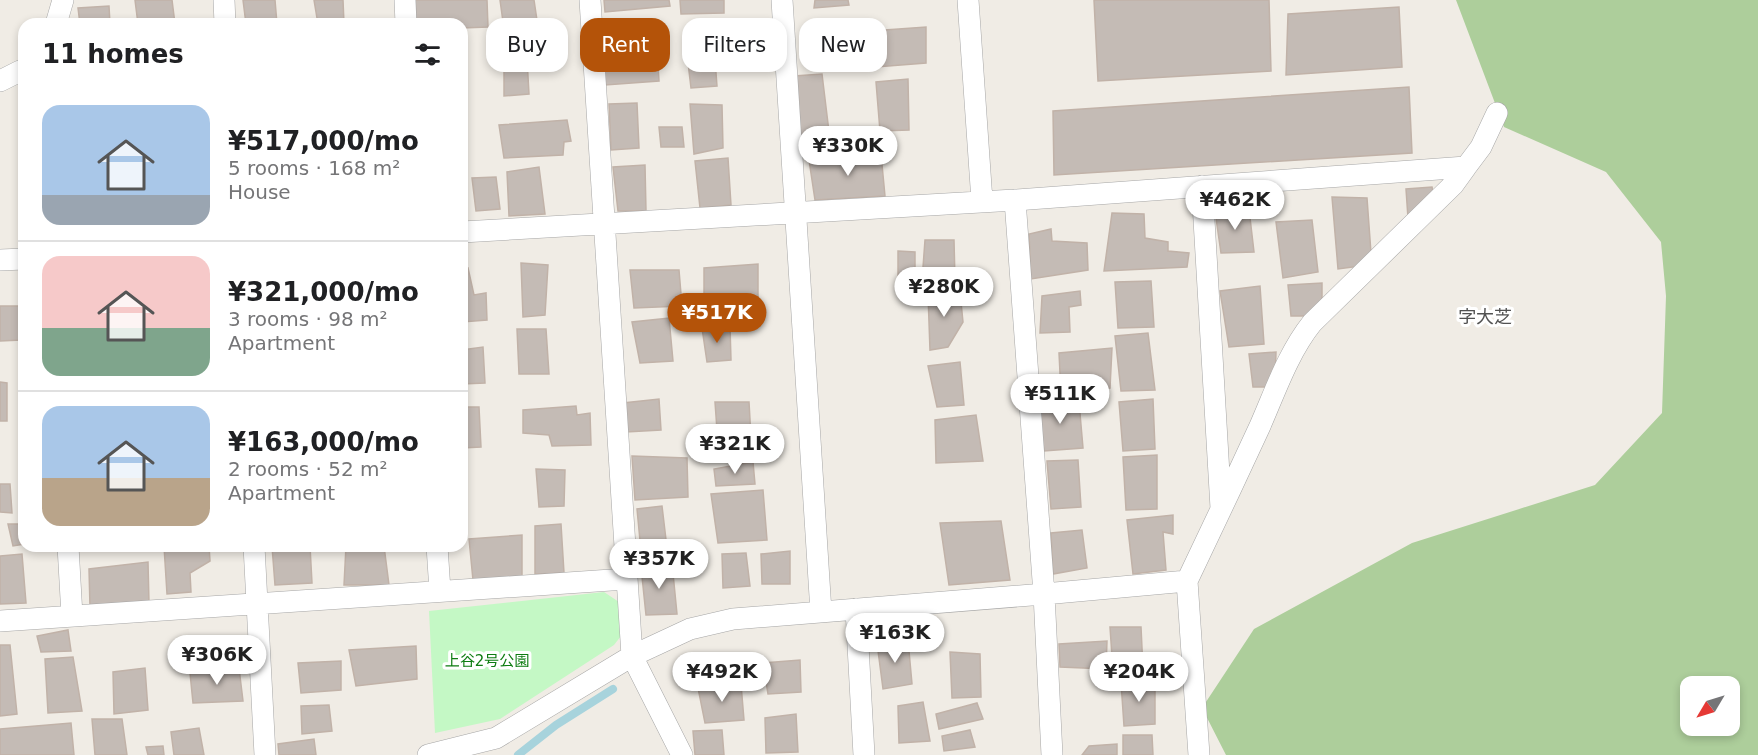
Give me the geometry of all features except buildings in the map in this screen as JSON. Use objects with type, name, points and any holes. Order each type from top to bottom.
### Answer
[{"type":"street","points":[[58,18],[63,0]]},
{"type":"street","points":[[224,0],[225,18]]},
{"type":"street","points":[[405,0],[406,18]]},
{"type":"street","points":[[590,0],[632,656],[682,755]]},
{"type":"street","points":[[782,0],[821,612]]},
{"type":"street","points":[[968,0],[982,201]]},
{"type":"street","points":[[0,81],[18,72]]},
{"type":"street","points":[[1199,755],[1187,581],[1289,360],[1303,334],[1312,323],[1453,185],[1481,147],[1497,113]]},
{"type":"street","points":[[468,232],[1015,200],[1466,167]]},
{"type":"street","points":[[1202,186],[1221,511]]},
{"type":"street","points":[[1015,200],[1044,594],[1052,755]]},
{"type":"street","points":[[0,260],[18,259]]},
{"type":"street","points":[[68,552],[72,616]]},
{"type":"street","points":[[254,552],[265,755]]},
{"type":"street","points":[[437,552],[440,591]]},
{"type":"street","points":[[0,621],[626,579]]},
{"type":"street","points":[[428,755],[496,738],[632,656],[690,629],[734,619],[1187,581]]},
{"type":"street","points":[[856,609],[864,755]]},
{"type":"green space","points":[[1456,0],[1758,0],[1758,755],[1226,755],[1202,708],[1254,629],[1412,543],[1595,485],[1662,413],[1666,296],[1661,242],[1606,172],[1504,127]]},
{"type":"green space","name":"上谷2号公園","points":[[604,592],[619,602],[621,636],[614,645],[500,719],[435,733],[429,611]]},
{"type":"waterway","points":[[518,755],[556,725],[613,689]]},
{"type":"district","name":"字大芝","points":[[1485,317]]}]
